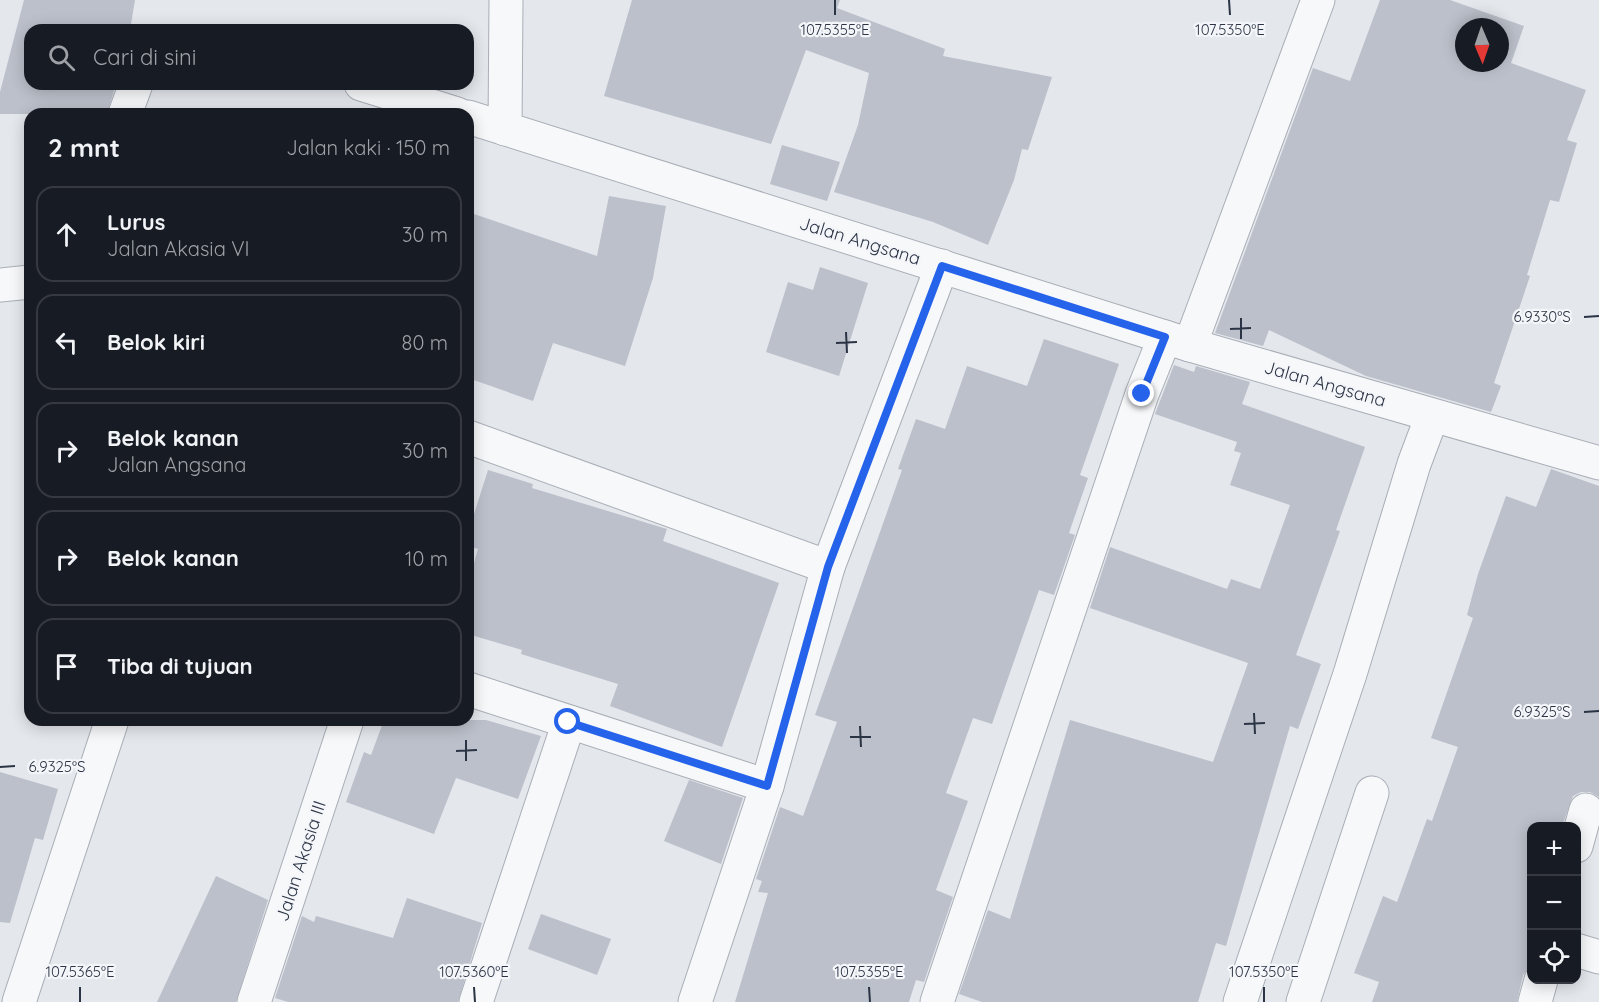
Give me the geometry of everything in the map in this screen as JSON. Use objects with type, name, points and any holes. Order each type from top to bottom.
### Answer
[{"type":"street","points":[[505,129],[506,0]]},
{"type":"street","points":[[937,1002],[1142,394],[1178,341],[1318,0]]},
{"type":"street","points":[[127,108],[134,90]]},
{"type":"street","points":[[381,90],[438,108]]},
{"type":"street","name":"Jalan Angsana","points":[[474,119],[1178,341],[1599,464]]},
{"type":"street","points":[[695,1002],[767,786],[828,567],[942,266]]},
{"type":"street","points":[[0,285],[24,283]]},
{"type":"street","points":[[1240,1002],[1350,674],[1414,464],[1432,416]]},
{"type":"street","points":[[474,439],[828,567]]},
{"type":"street","points":[[474,691],[767,786]]},
{"type":"street","points":[[476,1002],[568,722]]},
{"type":"street","points":[[19,1002],[110,726]]},
{"type":"street","name":"Jalan Akasia III","points":[[254,1002],[345,726]]},
{"type":"street","points":[[1303,1002],[1372,793]]},
{"type":"street","points":[[1581,828],[1586,810]]},
{"type":"street","points":[[1581,952],[1599,957]]},
{"type":"street","points":[[1535,1002],[1540,984]]},
{"type":"building","points":[[24,0],[135,0],[131,24],[24,24],[24,90],[114,90],[109,108],[24,108],[24,114],[0,114],[0,92]]},
{"type":"building","points":[[632,0],[840,0],[837,8],[945,49],[943,56],[1052,77],[1028,150],[1022,149],[1014,180],[988,245],[933,222],[834,192],[858,125],[869,73],[806,50],[771,144],[604,96]]},
{"type":"building","points":[[1380,0],[1450,0],[1501,18],[1455,18],[1455,72],[1509,72],[1509,21],[1524,26],[1511,63],[1586,90],[1567,140],[1577,143],[1559,202],[1550,200],[1527,275],[1530,276],[1494,383],[1501,386],[1491,412],[1366,376],[1269,330],[1263,346],[1215,333],[1313,68],[1350,81]]},
{"type":"building","points":[[782,145],[840,162],[827,201],[770,184]]},
{"type":"building","points":[[609,196],[666,206],[653,278],[625,366],[553,343],[533,401],[474,380],[474,214],[597,256]]},
{"type":"building","points":[[820,267],[868,283],[839,376],[766,352],[788,282],[813,290]]},
{"type":"building","points":[[1044,339],[1119,364],[1080,475],[1088,478],[1069,533],[1075,535],[1054,595],[1039,590],[992,724],[973,718],[946,793],[968,801],[936,890],[953,897],[924,982],[916,980],[909,1002],[735,1002],[768,893],[758,892],[762,881],[756,879],[780,807],[803,816],[837,722],[815,715],[902,470],[898,469],[916,419],[945,429],[967,366],[1027,386]]},
{"type":"building","points":[[1174,365],[1194,372],[1196,366],[1250,382],[1242,404],[1365,447],[1336,530],[1340,531],[1296,655],[1321,664],[1298,729],[1290,726],[1226,946],[1216,943],[1198,1002],[982,1002],[959,994],[988,910],[1010,919],[1070,720],[1213,762],[1248,663],[1090,608],[1110,547],[1227,589],[1231,579],[1260,589],[1290,505],[1230,485],[1241,453],[1234,451],[1237,442],[1155,414]]},
{"type":"building","points":[[1551,469],[1599,486],[1599,797],[1590,792],[1581,792],[1573,796],[1563,822],[1527,822],[1527,970],[1523,975],[1517,1002],[1372,1002],[1379,982],[1354,973],[1383,896],[1397,902],[1427,819],[1432,821],[1458,747],[1431,738],[1473,618],[1467,615],[1478,574],[1506,496],[1536,507]]},
{"type":"building","points":[[488,470],[533,484],[532,488],[667,529],[663,541],[779,583],[722,747],[610,706],[618,684],[521,654],[522,650],[474,636],[474,563],[478,549],[474,548],[474,514]]},
{"type":"building","points":[[474,720],[486,720],[541,736],[518,799],[456,778],[434,834],[346,802],[364,752],[371,755],[382,726],[474,726]]},
{"type":"building","points":[[0,772],[58,789],[43,840],[35,838],[10,923],[0,922]]},
{"type":"building","points":[[689,780],[743,798],[721,864],[664,841]]},
{"type":"building","points":[[216,876],[268,900],[236,1002],[157,1002]]},
{"type":"building","points":[[407,898],[482,923],[458,1002],[288,1002],[275,998],[302,916],[314,922],[316,916],[393,938]]},
{"type":"building","points":[[541,914],[611,939],[597,975],[528,949]]},
{"type":"route","points":[[568,722],[767,786],[828,567],[942,266],[1165,337],[1142,394]]}]
